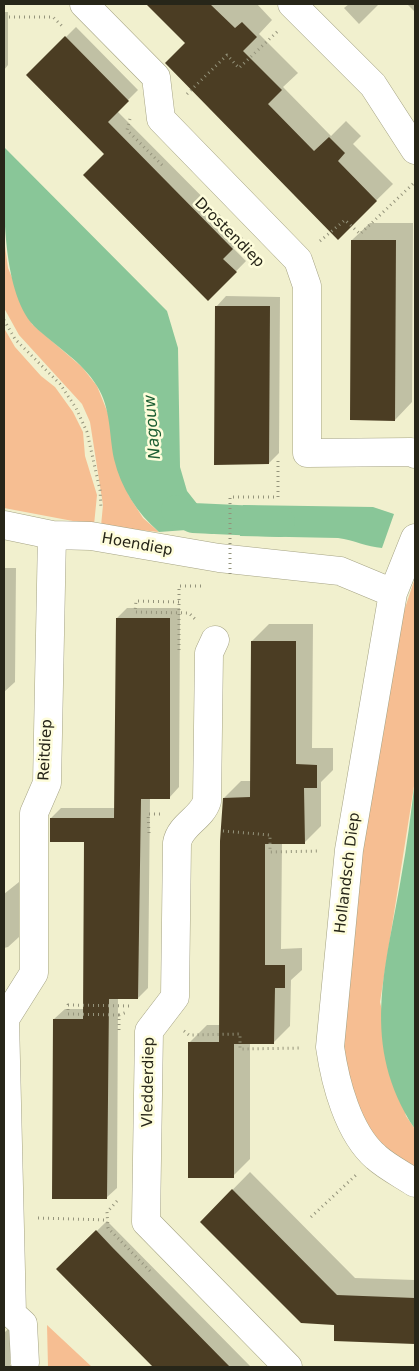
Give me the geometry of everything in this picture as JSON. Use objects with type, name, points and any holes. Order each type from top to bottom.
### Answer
[{"type":"street","points":[[84,4],[156,77],[161,119]]},
{"type":"street","points":[[296,7],[373,85],[415,150]]},
{"type":"street","name":"Drostendiep","points":[[161,119],[298,260],[308,286],[307,453],[411,452],[415,454]]},
{"type":"street","name":"Hoendiep","points":[[4,525],[52,535],[91,536],[193,554],[340,571],[393,593]]},
{"type":"street","name":"Reitdiep","points":[[25,1362],[23,1324],[12,1314],[11,1244],[8,1218],[5,1019],[13,989],[34,973],[34,813],[47,782],[52,535]]},
{"type":"street","name":"Hollandsch Diep","points":[[415,538],[393,593],[348,850],[330,1047],[335,1077],[355,1130],[375,1157],[415,1183]]},
{"type":"street","name":"Vledderdiep","points":[[215,640],[209,653],[207,801],[178,838],[175,997],[162,1011],[149,1031],[146,1222],[288,1367]]},
{"type":"path","points":[[161,119],[227,55],[239,68],[296,7]]},
{"type":"path","points":[[4,17],[53,17],[67,31]]},
{"type":"path","points":[[132,115],[127,130],[168,171]]},
{"type":"path","points":[[298,260],[345,220],[360,234],[415,182]]},
{"type":"path","points":[[4,320],[15,339],[60,384],[76,408],[87,432],[100,490],[100,516]]},
{"type":"path","points":[[230,574],[230,498],[278,497],[278,450]]},
{"type":"path","points":[[179,602],[136,601],[135,612],[190,613]]},
{"type":"path","points":[[195,818],[206,830],[270,834],[270,852],[348,850]]},
{"type":"path","points":[[119,1015],[68,1014],[68,1005],[128,1006]]},
{"type":"path","points":[[162,1011],[189,1035],[240,1034],[240,1049],[330,1047]]},
{"type":"path","points":[[311,1217],[375,1157]]},
{"type":"path","points":[[8,1218],[107,1220]]},
{"type":"shaded area","points":[[4,239],[8,268],[32,324],[82,367],[97,386],[109,416],[115,460],[129,496],[143,518],[159,532],[101,526],[103,505],[90,422],[82,404],[19,335],[4,308]]},
{"type":"shaded area","points":[[4,328],[15,347],[41,376],[55,387],[73,412],[83,432],[85,456],[97,495],[94,525],[4,508]]},
{"type":"shaded area","points":[[415,578],[415,780],[380,1002],[406,1116],[415,1129],[415,1172],[366,1131],[343,1069],[340,1031],[371,760],[396,635]]},
{"type":"shaded area","points":[[47,1325],[92,1367],[48,1367]]},
{"type":"water","points":[[4,147],[167,311],[178,348],[180,467],[187,491],[198,505],[219,509],[213,534],[186,530],[159,532],[144,517],[131,499],[117,470],[102,394],[84,369],[34,326],[23,310],[15,289],[6,241]]},
{"type":"water","points":[[243,505],[373,507],[394,514],[382,548],[338,538],[240,536],[239,524]]},
{"type":"water","points":[[415,780],[415,1129],[398,1098],[387,1067],[382,1036],[381,1006],[384,975],[405,854]]},
{"type":"building","points":[[146,4],[210,4],[235,28],[242,22],[257,37],[243,51],[282,90],[268,104],[314,151],[329,137],[345,153],[338,161],[377,201],[338,240],[165,63],[185,43]]},
{"type":"building","points":[[65,36],[129,101],[108,122],[233,249],[223,259],[237,272],[208,301],[83,175],[104,154],[26,75]]},
{"type":"building","points":[[351,240],[396,240],[395,421],[350,420]]},
{"type":"building","points":[[215,306],[270,306],[269,464],[214,465]]},
{"type":"building","points":[[116,618],[170,618],[170,799],[141,799],[138,999],[109,999],[107,1199],[52,1199],[53,1019],[83,1019],[84,842],[50,842],[50,818],[114,818]]},
{"type":"building","points":[[251,641],[296,641],[296,764],[317,765],[317,788],[304,788],[305,844],[265,844],[265,965],[285,965],[285,988],[275,988],[274,1044],[234,1044],[234,1178],[188,1178],[188,1042],[219,1042],[220,841],[223,798],[250,797]]},
{"type":"building","points":[[232,1189],[337,1295],[415,1298],[415,1344],[334,1341],[334,1325],[301,1323],[200,1222]]},
{"type":"building","points":[[96,1230],[230,1367],[153,1367],[56,1269]]},
{"type":"waterway","name":"Nagouw","points":[[176,510],[193,518],[280,522]]}]
